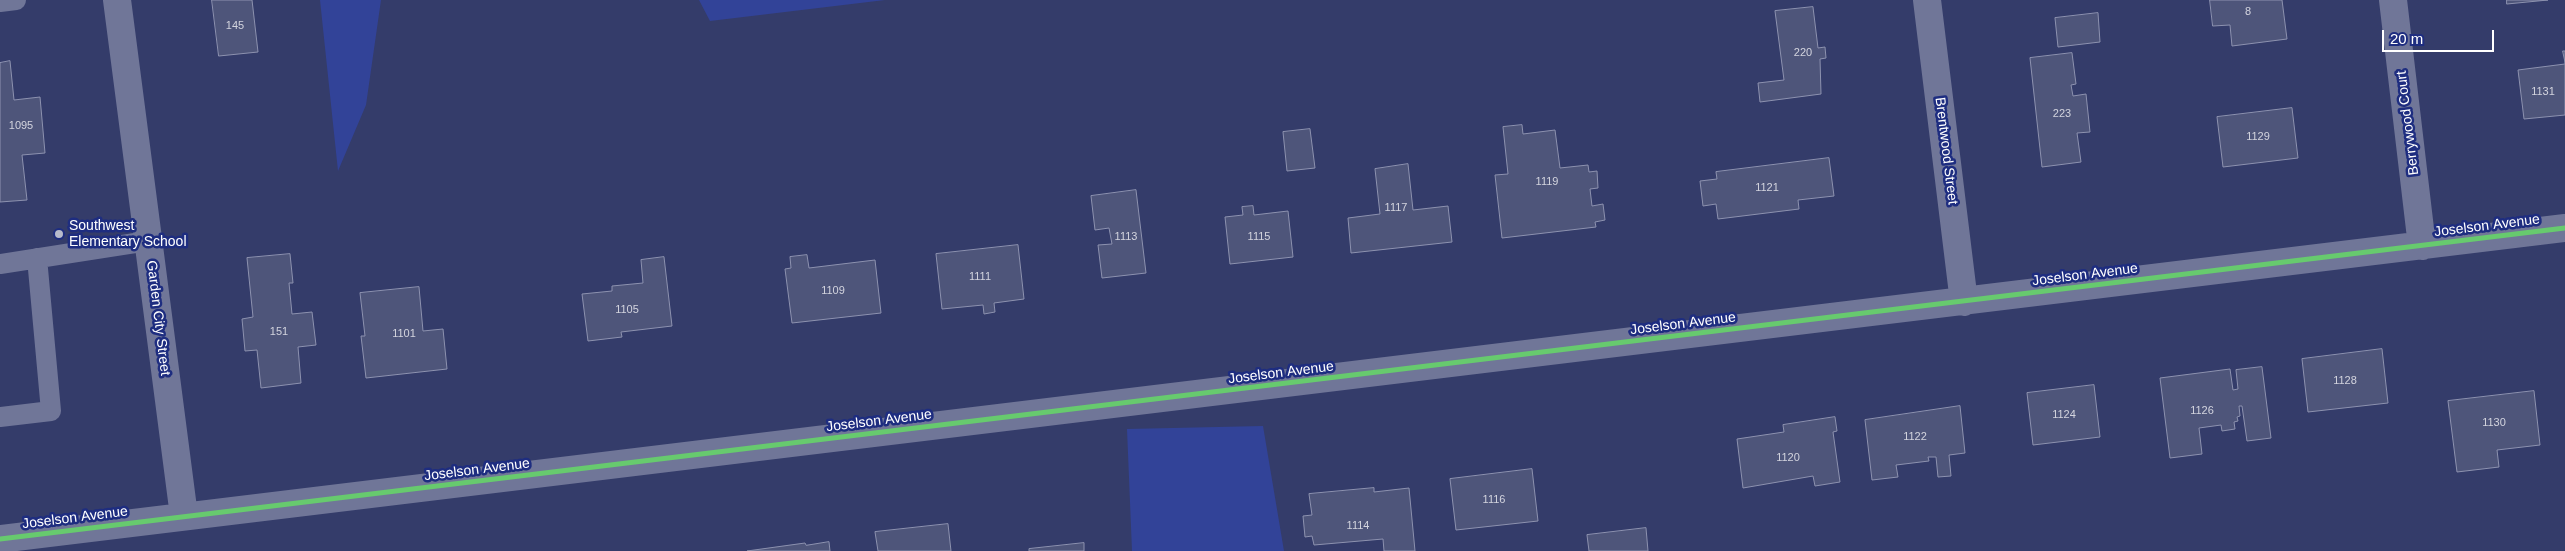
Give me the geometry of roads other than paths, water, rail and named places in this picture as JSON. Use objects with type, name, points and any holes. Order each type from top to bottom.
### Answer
[{"type":"street","name":"Garden City Street","points":[[117,0],[184,516]]},
{"type":"street","name":"Brentwood Street","points":[[1927,0],[1964,302]]},
{"type":"street","name":"Berrywood Court","points":[[2393,0],[2422,246]]},
{"type":"street","name":"Joselson Avenue","points":[[0,539],[2565,228]]},
{"type":"lane","points":[[0,2],[16,0]]},
{"type":"lane","points":[[0,264],[148,241]]},
{"type":"lane","points":[[0,417],[51,411],[37,258]]},
{"type":"place","name":"Southwest Elementary School","points":[[59,234]]}]
